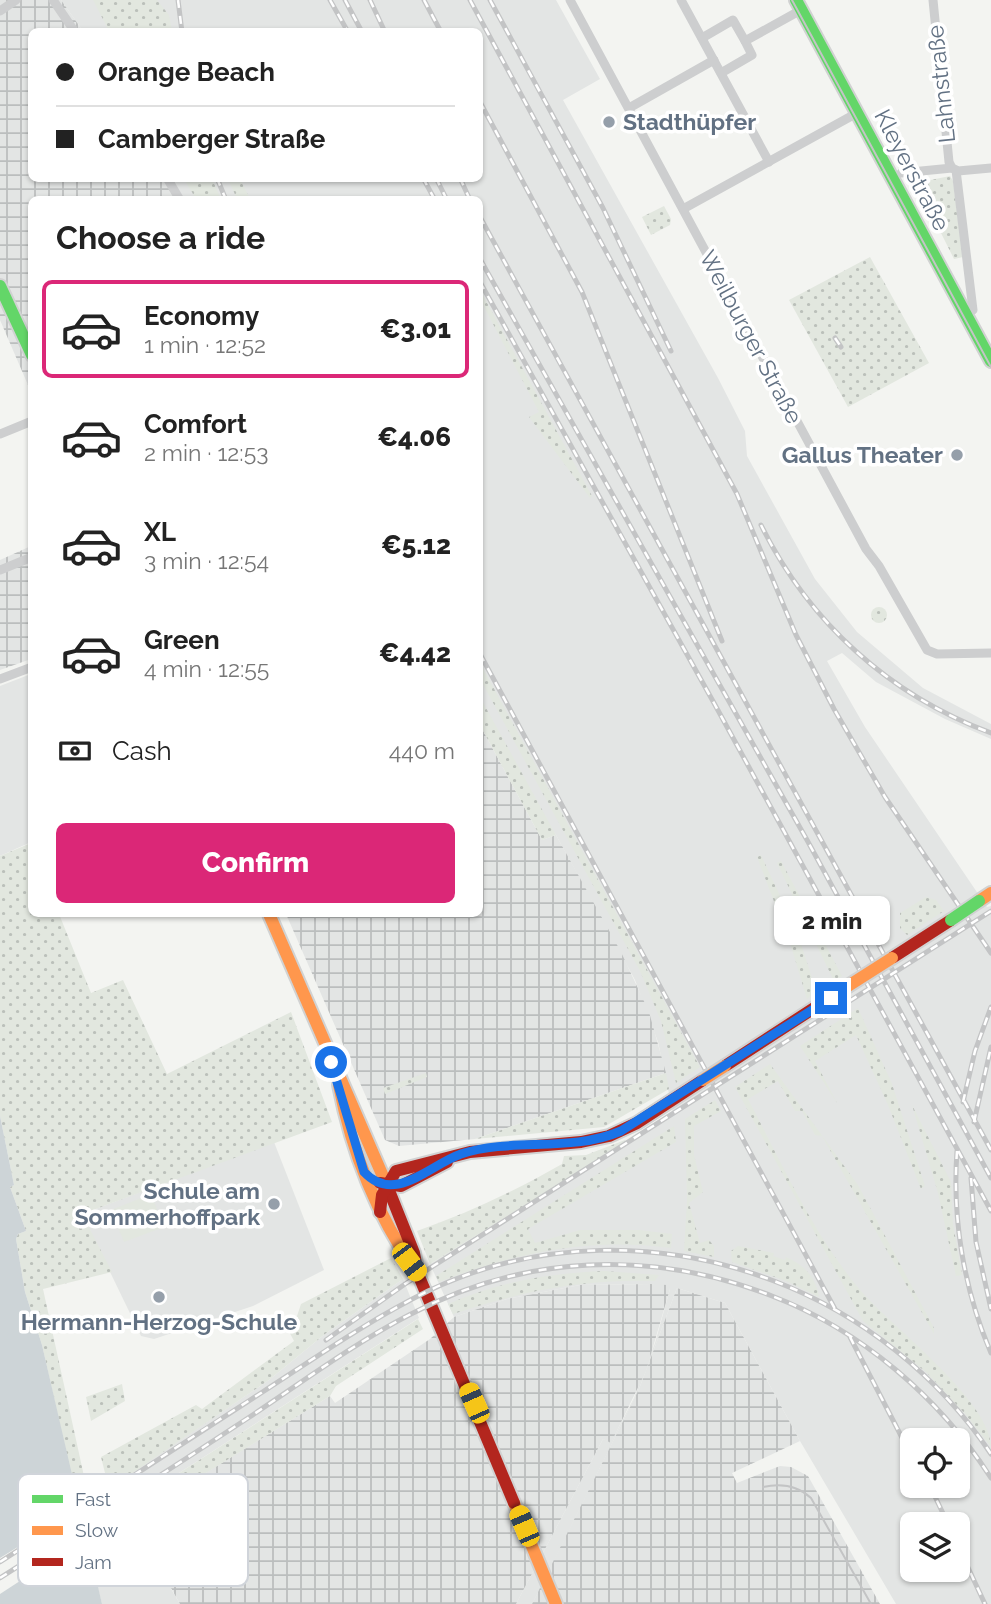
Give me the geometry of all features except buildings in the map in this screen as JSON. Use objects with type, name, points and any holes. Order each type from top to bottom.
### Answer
[{"type":"street","points":[[0,11],[16,0]]},
{"type":"street","points":[[53,0],[72,28]]},
{"type":"street","name":"Weilburger Straße","points":[[570,0],[866,549],[880,566],[923,647],[937,654],[991,653]]},
{"type":"street","points":[[681,0],[769,162]]},
{"type":"street","name":"Lahnstraße","points":[[933,0],[949,162],[954,169],[973,310]]},
{"type":"street","points":[[745,41],[799,5]]},
{"type":"street","name":"Kleyerstraße","points":[[799,5],[991,361]]},
{"type":"street","points":[[702,38],[733,20],[745,41],[752,55],[721,73]]},
{"type":"street","points":[[629,108],[714,60]]},
{"type":"street","points":[[683,209],[857,113]]},
{"type":"street","points":[[901,173],[991,168]]},
{"type":"street","points":[[0,286],[4,303],[28,348]]},
{"type":"street","points":[[0,434],[28,423]]},
{"type":"street","points":[[0,570],[28,559]]},
{"type":"street","points":[[0,679],[28,668]]},
{"type":"street","points":[[381,1169],[395,1172],[459,1155],[597,1140],[621,1131],[991,894]]},
{"type":"street","points":[[270,917],[339,1080],[372,1147],[414,1253],[418,1274],[556,1604]]},
{"type":"street","points":[[339,1080],[350,1132],[380,1212],[400,1250],[418,1274]]},
{"type":"street","points":[[350,1132],[357,1127],[366,1135]]},
{"type":"street","points":[[393,1199],[401,1186],[459,1155]]},
{"type":"street","points":[[364,1172],[377,1183],[401,1186]]},
{"type":"street","points":[[380,1212],[382,1195],[395,1172]]},
{"type":"shaded area","points":[[0,0],[61,0],[81,28],[28,28],[28,182],[174,182],[182,196],[28,196],[28,385],[0,320]]},
{"type":"shaded area","points":[[61,0],[556,0],[600,79],[563,100],[718,378],[745,431],[747,456],[815,579],[857,632],[923,688],[991,724],[991,739],[945,719],[876,682],[842,653],[827,661],[865,727],[987,907],[991,906],[991,1604],[896,1604],[800,1441],[725,1303],[677,1288],[639,1389],[554,1561],[532,1604],[516,1604],[603,1439],[611,1442],[634,1398],[655,1343],[670,1289],[651,1284],[580,1285],[507,1299],[454,1317],[430,1264],[673,1113],[658,1042],[635,980],[556,835],[483,729],[483,196],[182,196],[174,182],[483,182],[483,28],[81,28]]},
{"type":"shaded area","points":[[93,0],[157,0],[169,15],[171,28],[107,28]]},
{"type":"shaded area","points":[[950,176],[953,181],[963,257],[954,259],[916,183]]},
{"type":"shaded area","points":[[186,182],[213,182],[220,196],[194,196]]},
{"type":"shaded area","points":[[229,182],[242,182],[248,196],[236,196]]},
{"type":"shaded area","points":[[664,206],[671,219],[670,225],[651,235],[642,217]]},
{"type":"shaded area","points":[[870,257],[929,363],[848,407],[789,300]]},
{"type":"shaded area","points":[[483,296],[592,496],[590,498],[529,417],[539,412],[483,305]]},
{"type":"shaded area","points":[[28,547],[28,660],[0,670],[0,560]]},
{"type":"shaded area","points":[[879,607],[887,615],[879,623],[871,615]]},
{"type":"shaded area","points":[[483,669],[700,1067],[676,1083],[661,1021],[640,971],[483,684]]},
{"type":"shaded area","points":[[28,675],[28,843],[0,856],[0,686]]},
{"type":"shaded area","points":[[483,702],[556,835],[542,840],[483,731]]},
{"type":"shaded area","points":[[483,731],[542,840],[556,835],[621,952],[649,1012],[666,1073],[475,1139],[399,1146],[385,1140],[287,917],[483,917]]},
{"type":"shaded area","points":[[28,844],[28,917],[60,917],[91,993],[123,980],[167,1074],[291,1012],[332,1122],[82,1214],[112,1272],[43,1289],[84,1474],[71,1474],[42,1345],[25,1292],[16,1239],[18,1234],[26,1231],[10,1187],[14,1185],[0,1116],[0,856]]},
{"type":"shaded area","points":[[761,855],[797,932],[816,990],[807,999],[791,946],[757,857]]},
{"type":"shaded area","points":[[781,861],[842,976],[834,981],[777,863]]},
{"type":"shaded area","points":[[926,897],[936,900],[944,911],[907,935],[900,928],[900,913]]},
{"type":"shaded area","points":[[858,1008],[892,1084],[925,1186],[921,1189],[888,1105],[856,1035],[815,1061],[837,1103],[800,1046]]},
{"type":"shaded area","points":[[770,1064],[858,1185],[934,1328],[934,1334],[822,1136],[815,1135],[802,1111],[795,1111],[778,1081],[748,1099],[813,1223],[861,1291],[938,1365],[975,1408],[987,1429],[991,1447],[927,1373],[863,1321],[735,1087]]},
{"type":"shaded area","points":[[426,1073],[427,1077],[385,1094],[383,1088]]},
{"type":"shaded area","points":[[666,1073],[669,1089],[604,1127],[475,1139]]},
{"type":"shaded area","points":[[715,1100],[721,1111],[694,1126],[694,1155],[703,1192],[689,1203],[700,1243],[709,1240],[714,1246],[714,1257],[684,1251],[687,1200],[685,1119]]},
{"type":"shaded area","points":[[912,1105],[951,1182],[953,1224],[962,1275],[956,1276],[938,1193]]},
{"type":"shaded area","points":[[0,1116],[14,1185],[10,1187],[26,1231],[18,1234],[16,1239],[25,1292],[42,1345],[72,1474],[18,1474],[18,1586],[98,1586],[102,1604],[0,1604]]},
{"type":"shaded area","points":[[674,1126],[676,1142],[528,1229],[535,1243],[580,1230],[639,1230],[672,1234],[671,1248],[611,1245],[553,1250],[496,1263],[439,1282],[436,1276]]},
{"type":"shaded area","points":[[625,1140],[627,1142],[430,1264],[417,1231],[473,1209],[527,1183],[562,1164],[564,1156],[586,1155]]},
{"type":"shaded area","points":[[274,1142],[324,1270],[253,1306],[154,1339],[141,1336],[82,1214]]},
{"type":"shaded area","points":[[151,1194],[164,1227],[124,1242],[111,1210]]},
{"type":"shaded area","points":[[738,1246],[774,1253],[773,1256],[785,1260],[786,1257],[798,1264],[812,1278],[819,1297],[786,1281],[732,1262],[731,1251]]},
{"type":"shaded area","points":[[391,1258],[403,1279],[325,1334],[269,1380],[131,1474],[105,1474],[101,1457],[196,1405],[202,1409],[294,1341],[285,1324],[297,1316],[301,1304]]},
{"type":"shaded area","points":[[604,1271],[659,1275],[655,1281],[603,1282],[553,1288],[453,1314],[448,1304],[524,1280]]},
{"type":"shaded area","points":[[403,1279],[419,1318],[177,1474],[130,1474],[269,1380],[325,1334]]},
{"type":"shaded area","points":[[651,1284],[667,1285],[670,1289],[646,1371],[611,1443],[603,1439],[516,1604],[180,1604],[171,1588],[174,1586],[248,1586],[248,1474],[204,1474],[330,1396],[335,1403],[430,1339],[454,1317],[507,1299],[580,1285]]},
{"type":"shaded area","points":[[677,1288],[725,1303],[800,1441],[732,1473],[737,1483],[780,1466],[791,1467],[808,1476],[880,1604],[532,1604],[639,1389]]},
{"type":"shaded area","points":[[418,1319],[423,1329],[336,1386],[330,1396],[204,1474],[178,1474]]},
{"type":"shaded area","points":[[122,1384],[125,1401],[91,1421],[86,1397]]},
{"type":"shaded area","points":[[97,1586],[176,1586],[171,1589],[180,1604],[102,1604]]},
{"type":"pier","points":[[18,1547],[18,1582],[0,1594],[0,1558]]},
{"type":"tram line","points":[[792,0],[991,367]]},
{"type":"tram line","points":[[763,1487],[789,1486],[811,1498],[871,1604]]},
{"type":"railway","points":[[178,0],[182,28]]},
{"type":"railway","points":[[330,0],[346,28]]},
{"type":"railway","points":[[345,0],[360,28]]},
{"type":"railway","points":[[370,0],[383,28]]},
{"type":"railway","points":[[424,0],[439,28]]},
{"type":"railway","points":[[470,0],[737,494],[796,635],[834,709],[885,797],[991,953]]},
{"type":"railway","points":[[490,0],[603,208],[671,351]]},
{"type":"railway","points":[[483,108],[582,292],[722,641]]},
{"type":"railway","points":[[219,182],[224,196]]},
{"type":"railway","points":[[425,182],[433,196]]},
{"type":"railway","points":[[438,182],[445,196]]},
{"type":"railway","points":[[462,182],[468,196]]},
{"type":"railway","points":[[483,222],[991,1150]]},
{"type":"railway","points":[[483,264],[807,840],[991,1178]]},
{"type":"railway","points":[[483,287],[714,703],[991,1211]]},
{"type":"railway","points":[[835,338],[841,347]]},
{"type":"railway","points":[[761,525],[780,560],[803,593],[856,651],[919,698],[991,733]]},
{"type":"railway","points":[[483,660],[835,1309]]},
{"type":"railway","points":[[326,1340],[405,1284],[991,911]]},
{"type":"railway","points":[[963,1102],[975,1051],[991,1007]]},
{"type":"railway","points":[[974,1122],[991,1047]]},
{"type":"railway","points":[[957,1151],[956,1202],[962,1254],[974,1304],[991,1353]]},
{"type":"railway","points":[[971,1178],[976,1242],[991,1309]]},
{"type":"railway","points":[[136,1474],[343,1340],[428,1291],[512,1261],[600,1250],[688,1257],[731,1267],[774,1281],[837,1311],[896,1351],[922,1374],[947,1399],[991,1454]]},
{"type":"railway","points":[[161,1474],[347,1351],[388,1326],[453,1295],[497,1280],[543,1270],[589,1265],[635,1265],[727,1281],[805,1310],[837,1328],[867,1347],[923,1394],[971,1449],[991,1478]]},
{"type":"railway","points":[[850,1337],[900,1434]]},
{"type":"railway","points":[[936,1498],[942,1512]]},
{"type":"railway","points":[[0,1562],[18,1550]]},
{"type":"railway","points":[[0,1578],[18,1566]]},
{"type":"railway","points":[[970,1572],[985,1604]]},
{"type":"traffic: fast","points":[[796,0],[991,361]]},
{"type":"traffic: fast","points":[[0,286],[28,346]]},
{"type":"traffic: fast","points":[[951,920],[979,901]]},
{"type":"traffic: slow","points":[[979,901],[991,893]]},
{"type":"traffic: slow","points":[[270,917],[388,1188]]},
{"type":"traffic: slow","points":[[848,986],[892,958]]},
{"type":"traffic: slow","points":[[703,1080],[725,1066]]},
{"type":"traffic: slow","points":[[339,1085],[351,1135],[367,1182],[389,1227],[416,1271]]},
{"type":"traffic: slow","points":[[514,1503],[556,1604]]},
{"type":"traffic: jam","points":[[892,958],[951,920]]},
{"type":"traffic: jam","points":[[725,1066],[848,986]]},
{"type":"traffic: jam","points":[[380,1212],[382,1195],[396,1171],[470,1152],[581,1142],[609,1136],[637,1123],[703,1080]]},
{"type":"traffic: jam","points":[[380,1183],[401,1186],[447,1162]]},
{"type":"traffic: jam","points":[[388,1188],[414,1253],[418,1274],[514,1503]]},
{"type":"place","name":"Stadthüpfer","points":[[609,122]]},
{"type":"place","name":"Gallus Theater","points":[[957,455]]},
{"type":"place","name":"Schule am Sommerhoffpark","points":[[274,1204]]},
{"type":"place","name":"Hermann-Herzog-Schule","points":[[159,1297]]},
{"type":"route","points":[[331,1062],[339,1080],[341,1100],[354,1148],[364,1172],[377,1183],[401,1186],[459,1155],[470,1152],[597,1140],[610,1136],[637,1123],[831,998]]}]
